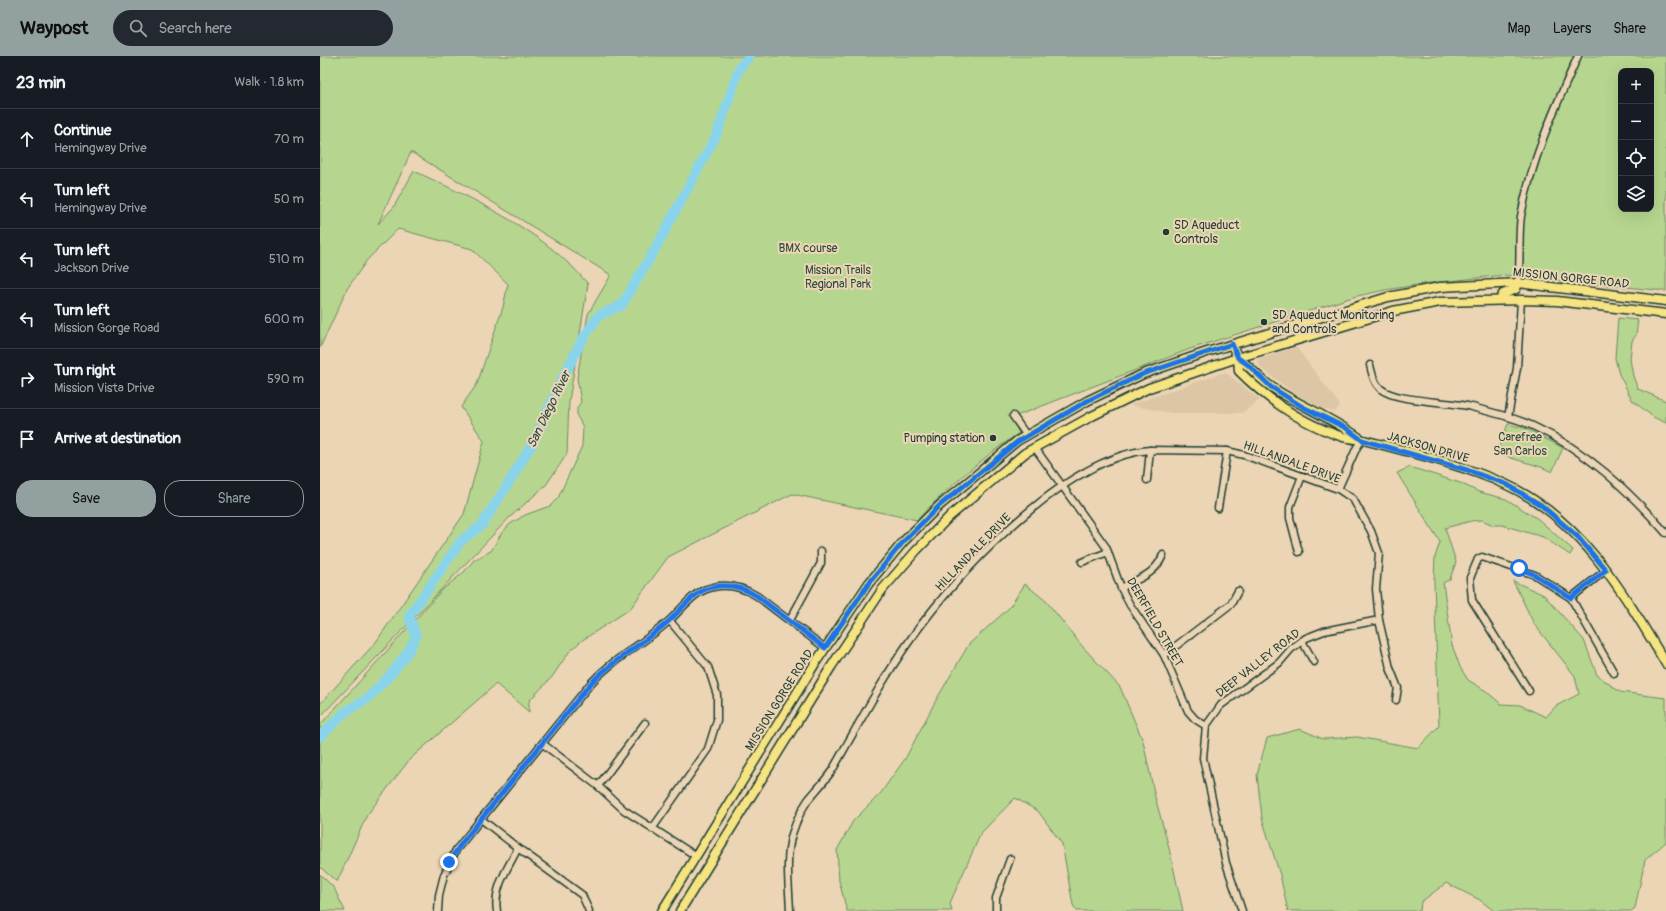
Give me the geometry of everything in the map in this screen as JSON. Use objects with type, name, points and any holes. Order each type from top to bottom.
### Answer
[{"type":"main road","points":[[1500,300],[1503,294],[1516,289],[1518,283]]},
{"type":"main road","name":"MISSION GORGE ROAD","points":[[662,911],[825,648],[869,583],[904,541],[939,506],[984,468],[1027,436],[1087,401],[1143,374],[1232,344],[1388,297],[1440,287],[1518,283],[1666,301]]},
{"type":"main road","name":"MISSION GORGE ROAD","points":[[680,911],[831,667],[882,590],[916,551],[949,517],[991,480],[1035,448],[1092,416],[1149,388],[1238,358],[1392,311],[1440,302],[1521,300],[1557,301],[1666,314]]},
{"type":"main road","name":"JACKSON DRIVE","points":[[1232,344],[1238,358],[1247,364],[1271,387],[1303,407],[1346,428],[1362,440],[1467,470],[1506,484],[1541,505],[1569,529],[1606,570],[1631,606],[1666,664]]},
{"type":"street","points":[[1518,283],[1521,218],[1530,173],[1550,120],[1578,56]]},
{"type":"street","points":[[1508,417],[1517,368],[1521,300]]},
{"type":"street","points":[[1370,365],[1377,385],[1388,393],[1467,406],[1508,417],[1538,429],[1575,448],[1595,463],[1628,492],[1666,533]]},
{"type":"street","points":[[1013,416],[1027,436]]},
{"type":"street","points":[[1338,489],[1357,447],[1362,440]]},
{"type":"street","name":"DEERFIELD STREET","points":[[1035,448],[1106,547],[1121,588],[1130,605],[1164,655],[1188,711],[1195,719],[1206,726]]},
{"type":"street","points":[[1147,480],[1150,450]]},
{"type":"street","name":"HILLANDALE DRIVE","points":[[790,911],[788,867],[792,835],[798,816],[807,801],[828,777],[884,681],[921,626],[963,577],[1009,528],[1062,486],[1113,458],[1150,450],[1228,451],[1244,455],[1338,489],[1353,500],[1371,531],[1379,553],[1376,589],[1379,620],[1390,668],[1398,688],[1396,700]]},
{"type":"street","points":[[1218,508],[1228,451]]},
{"type":"street","points":[[1298,552],[1290,518],[1290,507],[1302,476]]},
{"type":"street","points":[[790,620],[821,563],[821,551]]},
{"type":"street","points":[[1082,562],[1108,552]]},
{"type":"street","points":[[1121,588],[1154,570],[1158,566],[1163,555]]},
{"type":"street","points":[[1529,691],[1472,600],[1470,580],[1471,573],[1478,559],[1482,557],[1535,575],[1571,598],[1614,673]]},
{"type":"street","points":[[1571,598],[1606,570]]},
{"type":"street","points":[[438,911],[438,895],[449,862],[481,819],[591,683],[607,667],[670,621],[688,600],[704,590],[719,586],[732,586],[745,589],[790,620],[825,648]]},
{"type":"street","points":[[1164,655],[1231,604],[1238,591]]},
{"type":"street","name":"DEEP VALLEY ROAD","points":[[1206,726],[1221,705],[1279,663],[1291,649],[1302,641],[1324,631],[1379,620]]},
{"type":"street","points":[[652,829],[708,749],[717,720],[717,695],[708,667],[699,654],[670,621]]},
{"type":"street","points":[[1302,641],[1314,662]]},
{"type":"street","points":[[598,786],[645,723]]},
{"type":"street","points":[[1206,726],[1202,758],[1226,863],[1242,911]]},
{"type":"street","points":[[543,744],[598,786],[624,810],[696,856]]},
{"type":"street","points":[[481,819],[582,895],[589,911]]},
{"type":"street","points":[[497,911],[498,886],[518,848]]},
{"type":"street","points":[[996,911],[996,898],[1010,859]]},
{"type":"shaded area","points":[[1296,347],[1340,405],[1335,412],[1322,409],[1295,394],[1261,368],[1257,360]]},
{"type":"shaded area","points":[[1225,372],[1260,400],[1242,413],[1171,413],[1130,405]]},
{"type":"green space","name":"Mission Trails Regional Park","points":[[320,56],[1666,56],[1666,291],[1505,275],[1430,283],[1353,297],[1190,349],[1011,418],[1019,433],[992,452],[966,474],[917,520],[792,494],[668,557],[630,609],[581,641],[569,652],[552,677],[529,701],[529,712],[496,684],[410,759],[367,815],[337,882],[320,867],[320,725],[442,590],[464,572],[474,560],[491,551],[501,534],[510,524],[525,515],[550,506],[558,498],[582,446],[583,427],[577,416],[577,408],[581,402],[577,378],[588,314],[611,275],[411,152],[378,224],[393,208],[414,171],[474,200],[533,235],[573,267],[588,284],[569,401],[567,454],[546,485],[509,518],[320,717],[320,704],[376,642],[464,514],[484,441],[461,407],[477,384],[503,307],[508,284],[472,249],[398,229],[367,260],[347,289],[320,348]]},
{"type":"green space","points":[[1618,318],[1638,320],[1636,335],[1632,341],[1630,359],[1633,376],[1638,389],[1666,401],[1666,423],[1653,417],[1632,400],[1619,374],[1615,358]]},
{"type":"green space","name":"Carefree San Carlos","points":[[1508,424],[1527,429],[1563,448],[1552,472],[1538,466],[1510,458],[1497,451]]},
{"type":"green space","points":[[1410,467],[1460,483],[1479,492],[1506,499],[1538,519],[1573,550],[1570,555],[1543,537],[1502,525],[1493,525],[1482,520],[1471,521],[1445,528],[1456,562],[1450,579],[1443,583],[1452,645],[1460,667],[1468,680],[1486,691],[1501,704],[1520,705],[1546,717],[1556,706],[1579,694],[1575,676],[1534,624],[1513,581],[1544,595],[1584,640],[1597,675],[1620,692],[1666,698],[1666,842],[1645,860],[1635,908],[1631,911],[1494,911],[1480,900],[1446,883],[1421,902],[1420,911],[1288,911],[1280,875],[1262,818],[1257,775],[1267,738],[1300,729],[1323,739],[1357,737],[1418,748],[1439,726],[1434,580],[1435,557],[1440,542],[1397,473]]},
{"type":"green space","points":[[1025,584],[1046,601],[1082,646],[1120,687],[1143,741],[1183,911],[1077,911],[1073,905],[1062,844],[1038,811],[1015,798],[981,833],[950,903],[952,911],[847,911],[839,881],[837,850],[853,821],[880,794],[905,759],[935,702],[969,644],[1009,608]]},
{"type":"green space","points":[[320,874],[334,888],[345,911],[320,911]]},
{"type":"waterway","name":"San Diego River","points":[[320,737],[345,712],[368,698],[392,673],[408,652],[416,636],[409,616],[461,541],[482,525],[508,484],[534,441],[558,387],[581,342],[598,316],[622,305],[654,251],[717,134],[739,69],[749,56]]},
{"type":"place","name":"SD Aqueduct Controls","points":[[1166,232]]},
{"type":"place","name":"SD Aqueduct Monitoring and Controls","points":[[1264,322]]},
{"type":"place","name":"Pumping station","points":[[993,438]]},
{"type":"route","points":[[449,862],[456,850],[591,683],[607,667],[670,621],[688,600],[704,590],[719,586],[732,586],[745,589],[790,620],[825,648],[869,583],[904,541],[939,506],[1017,442],[1087,401],[1143,374],[1232,344],[1238,358],[1247,364],[1271,387],[1303,407],[1346,428],[1362,440],[1467,470],[1506,484],[1541,505],[1578,537],[1606,570],[1571,598],[1535,575],[1519,568]]},
{"type":"park label","name":"BMX course","points":[[808,248]]}]
